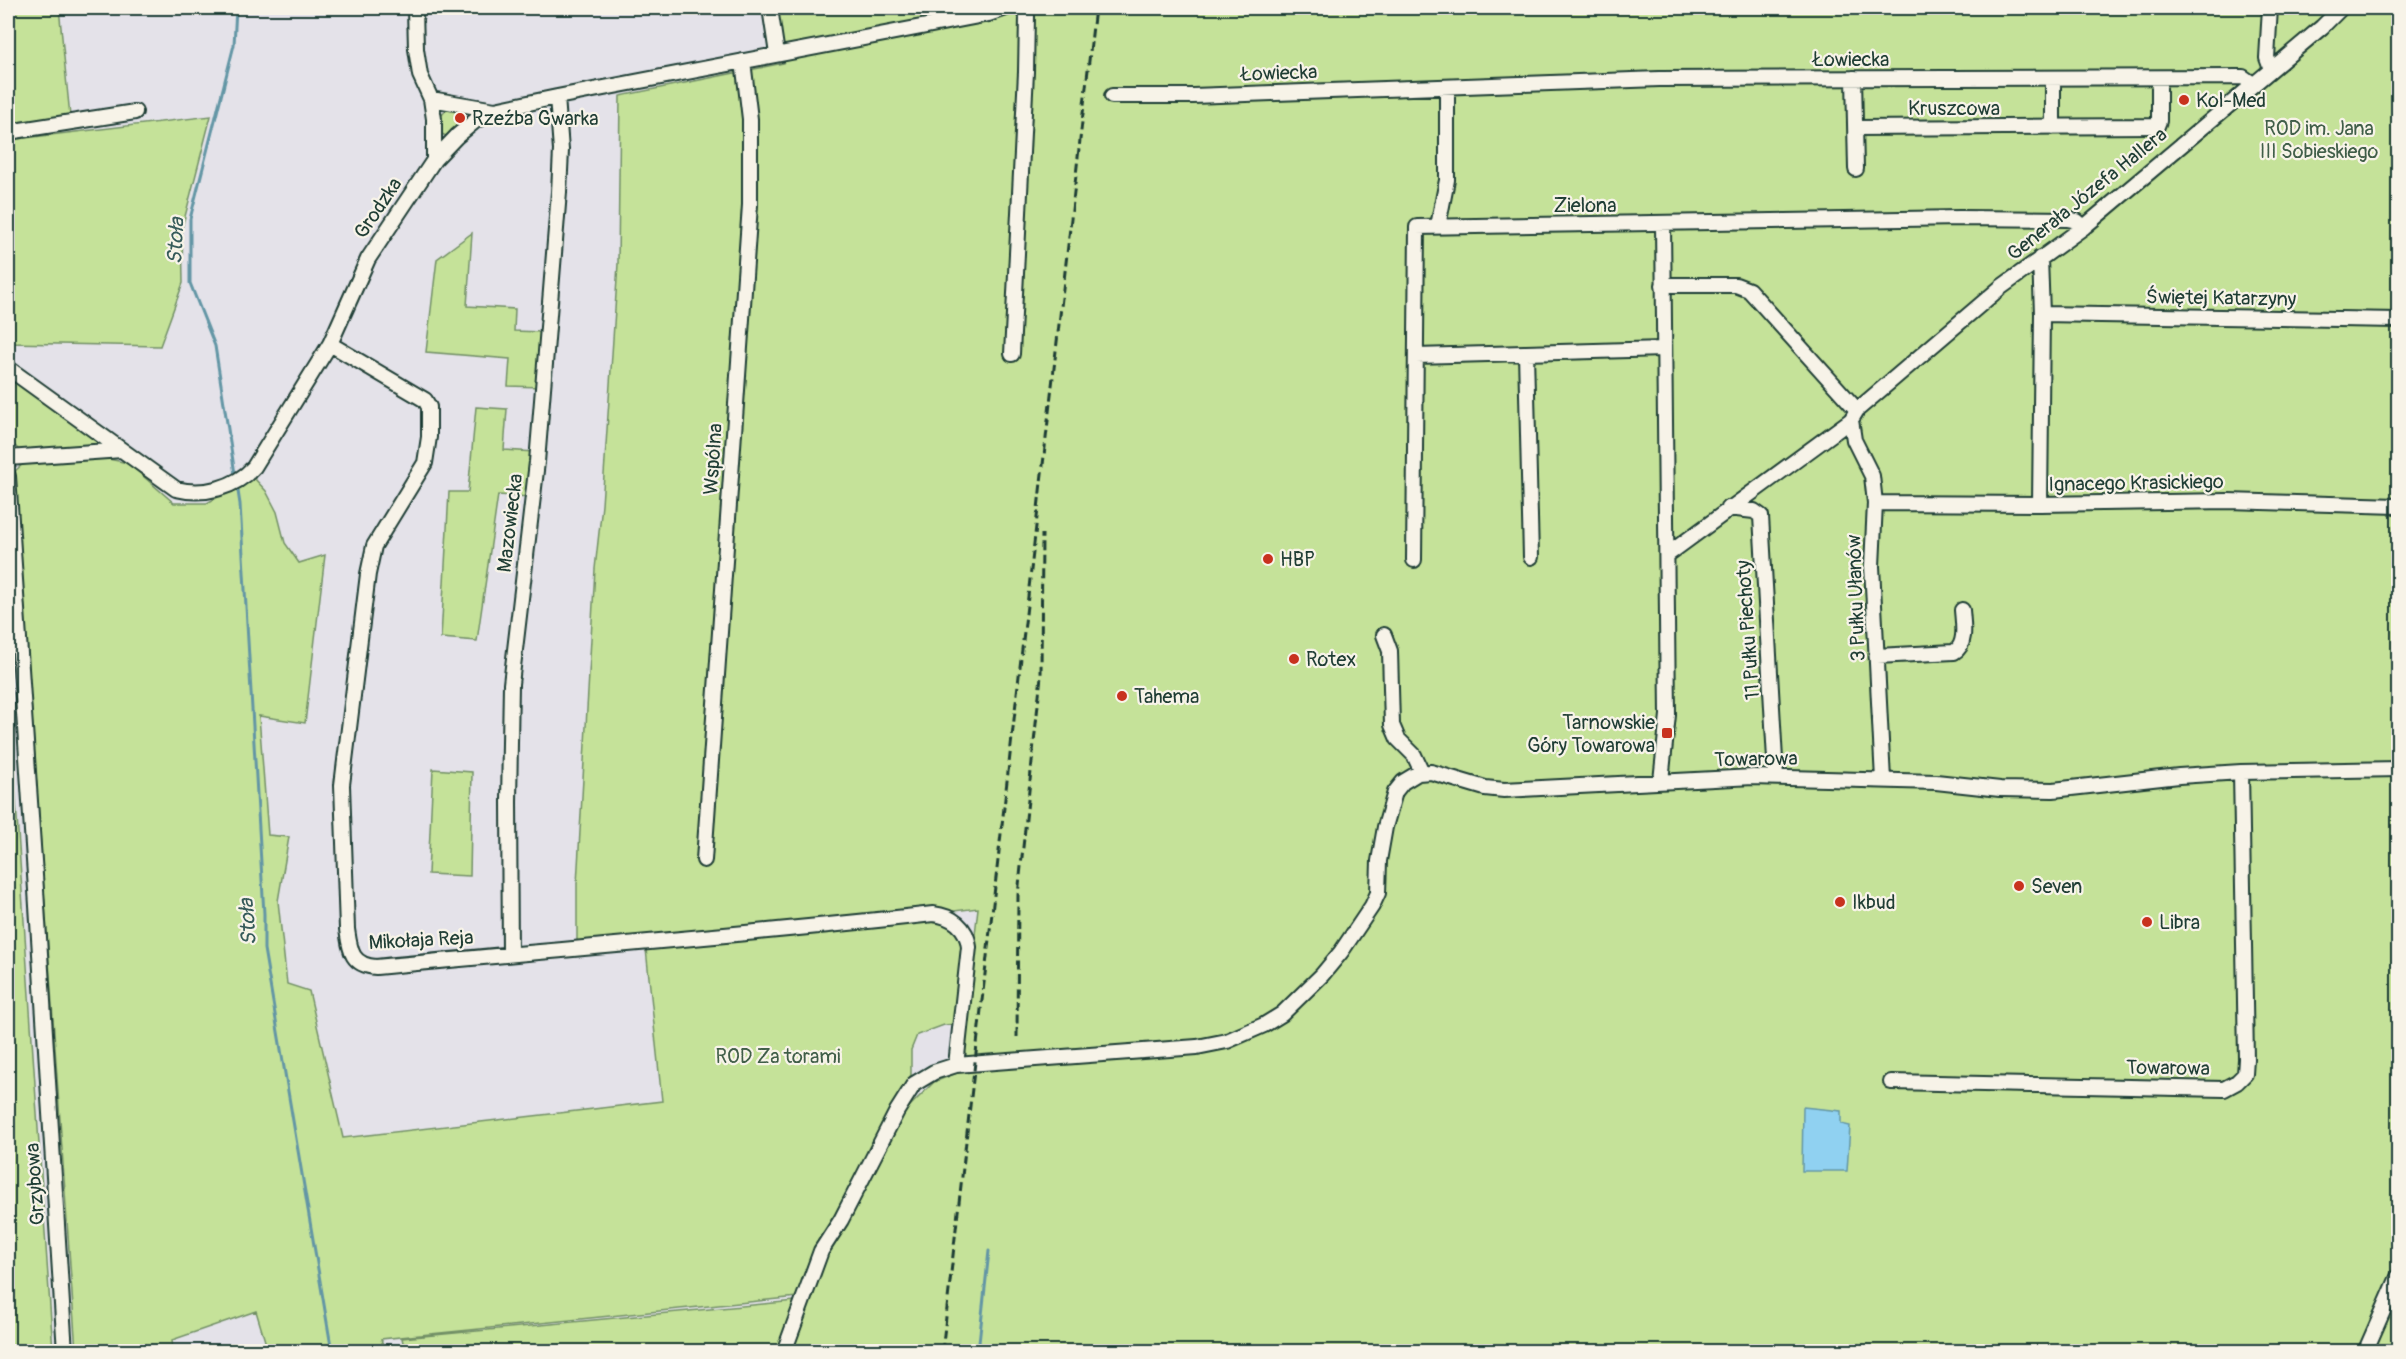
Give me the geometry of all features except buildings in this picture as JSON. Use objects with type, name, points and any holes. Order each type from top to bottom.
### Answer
[{"type":"street","points":[[415,8],[416,49],[420,75],[431,99],[434,119],[434,160]]},
{"type":"street","points":[[770,8],[777,54]]},
{"type":"street","name":"Grodzka","points":[[8,368],[176,489],[204,492],[235,483],[254,466],[330,344],[368,259],[434,160],[474,121],[495,110],[989,14],[1006,8]]},
{"type":"street","points":[[1012,354],[1026,72],[1027,16],[1023,8]]},
{"type":"street","points":[[2270,8],[2266,58],[2271,69]]},
{"type":"street","name":"Generała Józefa Hallera","points":[[1671,552],[1854,415],[2000,288],[2084,227],[2322,27],[2341,8]]},
{"type":"street","name":"Wspólna","points":[[704,860],[750,216],[750,119],[743,61]]},
{"type":"street","name":"Łowiecka","points":[[1112,96],[1193,96],[1659,80],[2243,77],[2253,84]]},
{"type":"street","points":[[1854,78],[1856,169]]},
{"type":"street","points":[[2053,78],[2053,127]]},
{"type":"street","name":"Kruszcowa","points":[[1855,128],[2157,126],[2159,121],[2158,78]]},
{"type":"street","points":[[1438,226],[1447,180],[1447,87]]},
{"type":"street","name":"Mazowiecka","points":[[510,954],[511,684],[537,462],[559,192],[561,150],[557,97]]},
{"type":"street","points":[[431,99],[495,110]]},
{"type":"street","points":[[8,132],[135,112]]},
{"type":"street","name":"Zielona","points":[[1414,560],[1417,227],[1960,218],[2067,219],[2077,220],[2084,227]]},
{"type":"street","points":[[1661,781],[1668,715],[1671,552],[1663,349],[1663,224]]},
{"type":"street","points":[[2040,258],[2042,314],[2040,504]]},
{"type":"street","points":[[1663,285],[1736,285],[1749,290],[1854,415]]},
{"type":"street","name":"Świętej Katarzyny","points":[[2042,314],[2398,320]]},
{"type":"street","name":"Mikołaja Reja","points":[[330,344],[425,400],[429,407],[425,463],[374,546],[369,574],[342,785],[345,904],[352,955],[362,965],[376,967],[816,927],[933,914],[942,915],[951,918],[964,930],[968,937],[969,947],[956,1065]]},
{"type":"street","points":[[1416,356],[1663,349]]},
{"type":"street","points":[[1526,352],[1531,557]]},
{"type":"street","name":"3 Pułku Ułanów","points":[[1854,415],[1854,440],[1872,476],[1875,503],[1872,567],[1883,780]]},
{"type":"street","points":[[8,458],[122,450]]},
{"type":"street","name":"Grzybowa","points":[[8,476],[36,878],[65,1352]]},
{"type":"street","name":"Ignacego Krasickiego","points":[[1875,503],[2040,504],[2228,501],[2398,506]]},
{"type":"street","name":"11 Pułku Piechoty","points":[[1728,508],[1754,511],[1761,516],[1776,777]]},
{"type":"street","points":[[1877,657],[1958,650],[1962,643],[1962,609]]},
{"type":"street","points":[[784,1352],[821,1251],[841,1220],[897,1110],[914,1084],[934,1072],[956,1065],[1197,1047],[1237,1037],[1278,1017],[1328,967],[1372,906],[1378,893],[1381,844],[1395,792],[1406,779],[1422,772],[1414,755],[1398,739],[1392,725],[1390,651],[1384,635]]},
{"type":"street","name":"Towarowa","points":[[1422,772],[1431,772],[1466,783],[1504,790],[1730,777],[1936,782],[2000,789],[2053,790],[2180,776],[2241,772],[2398,769]]},
{"type":"street","name":"Towarowa","points":[[1891,1082],[2224,1089],[2237,1082],[2245,1074],[2246,1059],[2241,772]]},
{"type":"street","points":[[2365,1352],[2398,1277]]},
{"type":"green space","points":[[8,8],[59,8],[70,116],[8,123]]},
{"type":"green space","name":"ROD im. Jana III Sobieskiego","points":[[774,8],[2398,8],[2398,1351],[405,1352],[402,1338],[806,1300],[836,1230],[891,1125],[934,1082],[965,1070],[966,1053],[962,1049],[978,908],[855,923],[577,947],[577,884],[595,569],[602,505],[618,264],[620,96],[784,63]]},
{"type":"green space","points":[[447,109],[464,112],[465,114],[456,117],[457,123],[467,121],[448,137],[440,133],[441,116]]},
{"type":"green space","points":[[211,116],[182,228],[183,283],[160,346],[8,343],[8,140]]},
{"type":"green space","points":[[472,233],[467,306],[515,309],[514,331],[542,332],[541,387],[508,386],[510,359],[426,352],[437,259]]},
{"type":"green space","points":[[14,379],[105,444],[19,450],[12,443],[8,381]]},
{"type":"green space","points":[[476,407],[507,409],[504,450],[535,452],[531,497],[498,495],[477,641],[441,638],[449,492],[468,492]]},
{"type":"green space","name":"ROD Za torami","points":[[94,456],[128,463],[174,503],[207,503],[254,478],[266,491],[277,512],[285,543],[299,563],[325,555],[305,723],[259,716],[268,835],[289,837],[278,901],[287,984],[309,991],[343,1138],[662,1101],[646,949],[934,918],[954,926],[963,942],[958,1024],[944,1025],[917,1035],[911,1050],[911,1075],[815,1251],[798,1297],[381,1339],[385,1352],[268,1351],[256,1311],[172,1340],[173,1351],[76,1351],[15,471],[24,463]]},
{"type":"green space","points":[[8,684],[53,1351],[8,1351]]},
{"type":"green space","points":[[433,769],[472,772],[470,876],[428,874]]},
{"type":"water","points":[[1803,1107],[1841,1111],[1841,1124],[1850,1126],[1847,1171],[1802,1171]]},
{"type":"waterway","name":"Stoła","points":[[235,474],[215,346],[190,283],[190,219],[234,45],[236,8]]},
{"type":"waterway","name":"Stoła","points":[[237,485],[240,504],[264,914],[264,949],[332,1352]]},
{"type":"waterway","points":[[978,1352],[989,1251]]},
{"type":"railway","points":[[942,1352],[1095,8]]},
{"type":"railway","points":[[1017,1037],[1018,895],[1041,676],[1042,534]]},
{"type":"place","name":"Kol-Med","points":[[2184,100]]},
{"type":"place","name":"Rzeźba Gwarka","points":[[460,118]]},
{"type":"place","name":"HBP","points":[[1268,559]]},
{"type":"place","name":"Rotex","points":[[1294,659]]},
{"type":"place","name":"Tahema","points":[[1122,696]]},
{"type":"place","name":"Tarnowskie Góry Towarowa","points":[[1667,733]]},
{"type":"place","name":"Seven","points":[[2019,886]]},
{"type":"place","name":"Ikbud","points":[[1840,902]]},
{"type":"place","name":"Libra","points":[[2147,922]]}]
